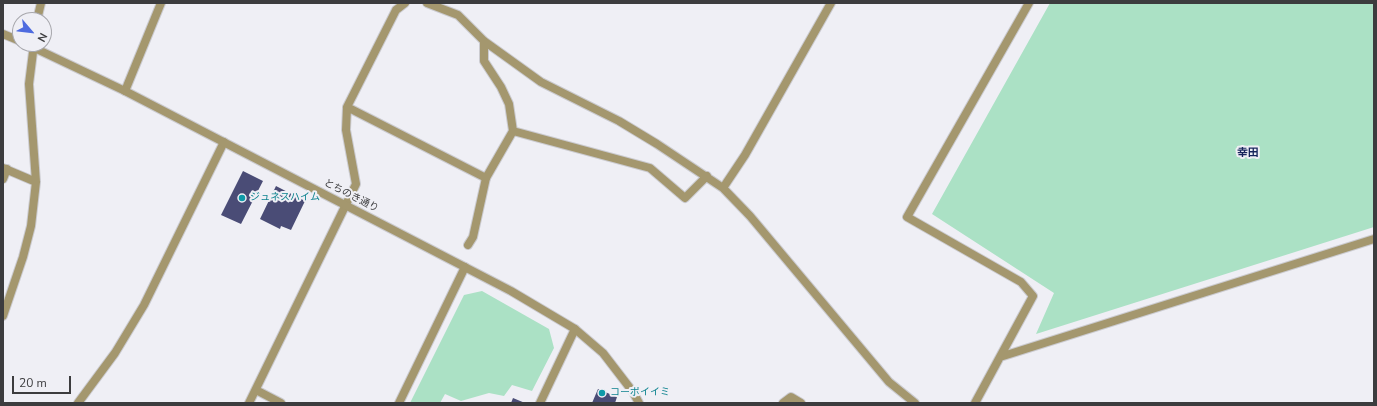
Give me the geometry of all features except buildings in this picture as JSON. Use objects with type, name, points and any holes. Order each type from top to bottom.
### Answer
[{"type":"street","points":[[125,91],[161,3]]},
{"type":"street","points":[[249,403],[356,184],[346,130],[347,107],[396,10],[405,3]]},
{"type":"street","points":[[427,3],[458,15],[484,42],[541,82],[619,121],[707,176],[723,188],[750,216],[889,382],[915,403]]},
{"type":"street","points":[[723,188],[745,155],[831,3]]},
{"type":"street","points":[[975,403],[1033,296],[1021,282],[907,217],[1029,3]]},
{"type":"street","points":[[468,245],[473,236],[486,178],[513,131],[509,104],[501,87],[484,61],[484,42]]},
{"type":"street","points":[[3,316],[32,226],[36,182],[29,84],[31,52]]},
{"type":"street","name":"とちのき通り","points":[[45,52],[125,91],[466,267],[575,329],[603,353],[633,392],[639,403]]},
{"type":"street","points":[[347,107],[486,178]]},
{"type":"street","points":[[513,131],[650,168],[685,198],[707,176]]},
{"type":"street","points":[[78,403],[115,354],[144,305],[224,142]]},
{"type":"street","points":[[3,179],[5,168],[36,182]]},
{"type":"street","points":[[1000,357],[1374,239]]},
{"type":"street","points":[[398,403],[466,267]]},
{"type":"street","points":[[540,403],[575,329]]},
{"type":"street","points":[[256,390],[281,403]]},
{"type":"street","points":[[783,403],[791,396],[801,403]]},
{"type":"green space","points":[[1050,3],[1374,3],[1374,227],[1036,334],[1054,293],[932,214]]},
{"type":"green space","points":[[482,291],[549,329],[554,348],[532,391],[512,385],[504,396],[489,393],[461,401],[445,394],[440,403],[410,403],[464,295]]},
{"type":"place","name":"ジュネスハイム","points":[[242,198]]},
{"type":"place","name":"コーポイイミ","points":[[602,393]]},
{"type":"district","name":"幸田","points":[[1248,153]]}]
